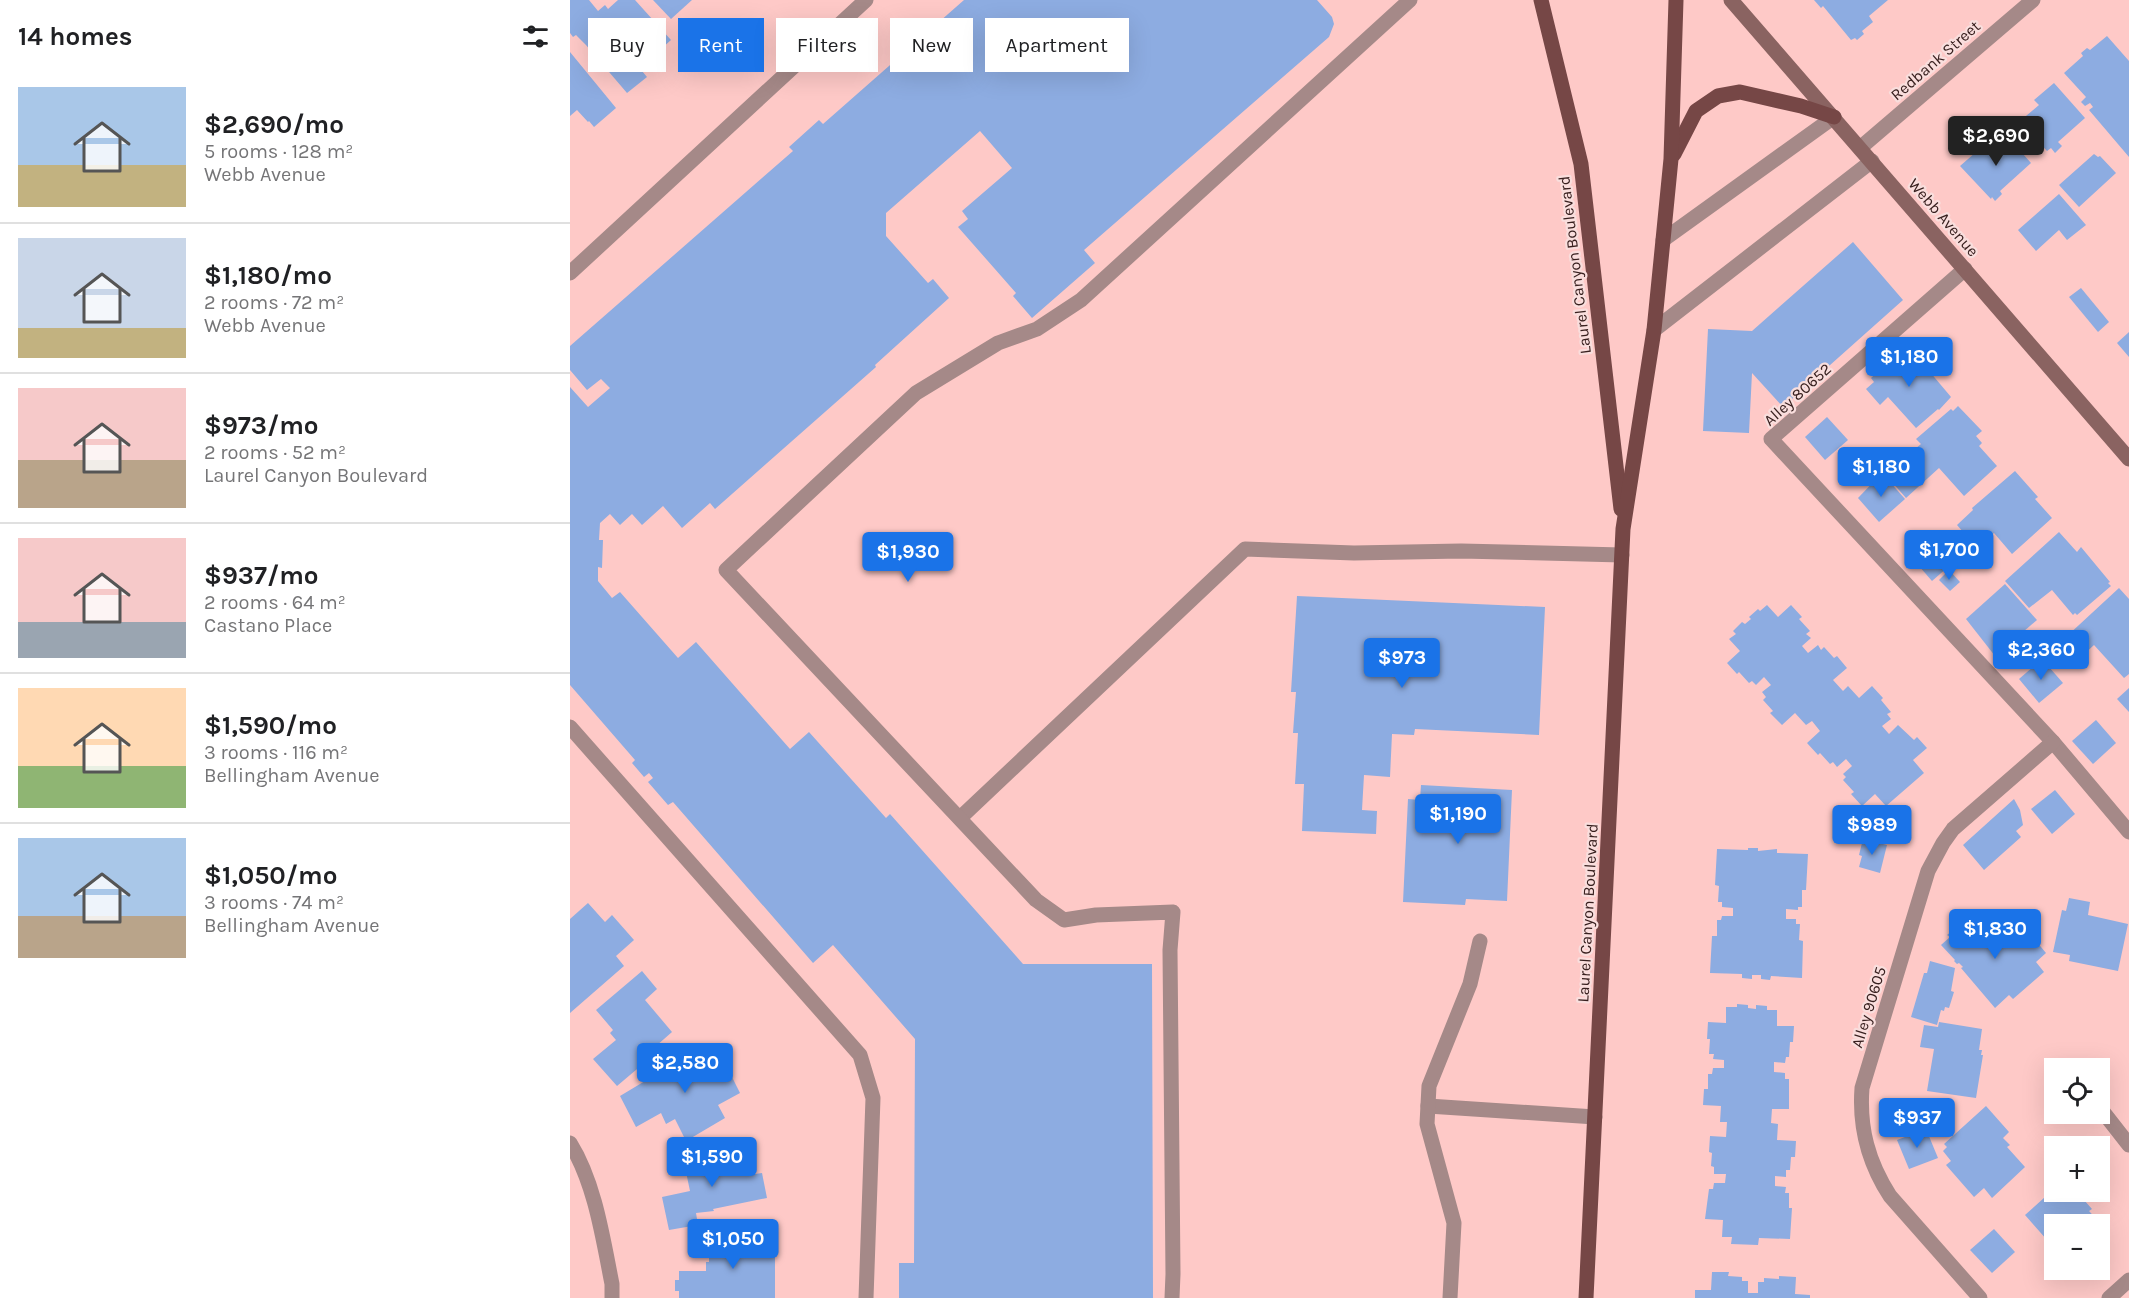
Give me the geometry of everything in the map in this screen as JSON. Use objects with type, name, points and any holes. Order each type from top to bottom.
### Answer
[{"type":"main road","name":"Laurel Canyon Boulevard","points":[[1541,0],[1581,164],[1623,529]]},
{"type":"main road","name":"Laurel Canyon Boulevard","points":[[1586,1298],[1623,529],[1654,330],[1671,159],[1676,0]]},
{"type":"main road","points":[[1671,159],[1696,111],[1718,96],[1740,92],[1801,106],[1833,117]]},
{"type":"street","points":[[570,273],[866,0]]},
{"type":"street","points":[[1172,1298],[1170,950],[1173,912],[1096,915],[1064,920],[1036,900],[726,570],[916,393],[998,343],[1037,329],[1081,300],[1410,0]]},
{"type":"street","name":"Webb Avenue","points":[[1731,0],[2129,459]]},
{"type":"street","name":"Redbank Street","points":[[1860,148],[2033,0]]},
{"type":"street","points":[[1663,240],[1833,117]]},
{"type":"street","points":[[1654,330],[1872,161]]},
{"type":"street","name":"Alley 80652","points":[[1965,269],[1771,439],[2053,742]]},
{"type":"street","points":[[960,818],[1245,549],[1354,553],[1461,551],[1622,555]]},
{"type":"street","points":[[570,727],[860,1055],[873,1098],[866,1298]]},
{"type":"street","points":[[2053,742],[2129,832]]},
{"type":"street","name":"Alley 90605","points":[[1980,1298],[1890,1196],[1879,1179],[1862,1126],[1862,1088],[1928,871],[1943,843],[1965,818],[2053,742]]},
{"type":"street","points":[[1450,1298],[1454,1223],[1427,1124],[1429,1086],[1470,984],[1480,941]]},
{"type":"street","points":[[1428,1106],[1595,1117]]},
{"type":"street","points":[[2110,1121],[2129,1145]]},
{"type":"street","points":[[570,1143],[594,1200],[612,1284],[612,1298]]},
{"type":"street","points":[[2109,1298],[2129,1280]]},
{"type":"building","points":[[570,0],[589,0],[598,11],[605,5],[608,9],[618,0],[635,0],[651,18],[588,18],[588,47],[576,35],[573,37],[570,33]]},
{"type":"building","points":[[653,0],[692,0],[671,19]]},
{"type":"building","points":[[964,0],[1317,0],[1332,17],[1334,24],[1329,37],[1084,250],[1095,263],[1032,318],[1013,296],[1016,293],[958,227],[968,219],[962,211],[1012,168],[980,131],[886,213],[886,236],[928,283],[933,279],[949,298],[875,365],[876,367],[715,509],[710,503],[682,528],[663,506],[642,525],[632,514],[620,525],[610,514],[600,523],[599,540],[603,540],[602,568],[598,567],[598,581],[612,598],[620,592],[678,658],[696,642],[790,749],[809,732],[886,818],[890,814],[1023,964],[1152,964],[1153,1298],[899,1298],[899,1263],[914,1263],[915,1039],[833,945],[813,963],[673,802],[668,805],[648,782],[653,778],[649,773],[644,777],[632,763],[635,760],[570,685],[570,387],[588,407],[610,388],[601,379],[587,390],[570,370],[570,346],[793,151],[789,147],[819,120],[823,124],[890,65],[890,72],[973,72],[973,18],[944,18]]},
{"type":"building","points":[[1814,0],[1888,0],[1869,16],[1873,22],[1862,31],[1864,34],[1857,40],[1855,38],[1851,40],[1823,6],[1821,8]]},
{"type":"building","points":[[666,34],[671,40],[666,44]]},
{"type":"building","points":[[2107,36],[2129,61],[2129,157],[2089,110],[2093,107],[2090,103],[2085,106],[2081,102],[2086,97],[2064,73],[2083,56],[2081,53],[2087,48],[2090,50]]},
{"type":"building","points":[[570,52],[616,108],[594,127],[577,110],[570,116]]},
{"type":"building","points":[[609,72],[643,72],[647,77],[627,93]]},
{"type":"building","points":[[2054,83],[2085,118],[2058,142],[2062,146],[2055,153],[2051,148],[2047,151],[2020,121],[2039,105],[2034,100]]},
{"type":"building","points":[[2006,135],[2031,163],[2000,191],[2002,194],[1995,201],[1960,166],[1983,146],[1988,151]]},
{"type":"building","points":[[2094,154],[2100,156],[2116,173],[2079,207],[2059,185]]},
{"type":"building","points":[[2059,194],[2086,225],[2067,240],[2059,230],[2036,251],[2018,230]]},
{"type":"building","points":[[1853,242],[1903,300],[1783,407],[1752,373],[1749,433],[1703,431],[1708,329],[1752,331]]},
{"type":"building","points":[[2081,288],[2109,322],[2098,332],[2069,297]]},
{"type":"building","points":[[2129,332],[2129,357],[2117,343]]},
{"type":"building","points":[[1903,349],[1915,362],[1919,359],[1951,397],[1916,428],[1888,397],[1880,405],[1866,389],[1874,382],[1871,378]]},
{"type":"building","points":[[1958,406],[1982,431],[1976,436],[1982,443],[1979,446],[1997,466],[1964,496],[1939,468],[1906,498],[1885,474],[1921,444],[1916,439],[1951,409],[1953,411]]},
{"type":"building","points":[[1827,417],[1848,440],[1825,460],[1805,437]]},
{"type":"building","points":[[2015,471],[2038,497],[2035,499],[2052,518],[2012,554],[1994,533],[1977,548],[1957,525],[1973,510],[1972,508]]},
{"type":"building","points":[[1882,473],[1905,499],[1879,522],[1858,498]]},
{"type":"building","points":[[2059,532],[2077,552],[2081,547],[2111,586],[2077,615],[2075,613],[2073,615],[2052,590],[2029,608],[2005,581]]},
{"type":"building","points":[[1935,537],[1956,560],[1932,581],[1912,558]]},
{"type":"building","points":[[1949,570],[1960,582],[1950,591],[1939,580]]},
{"type":"building","points":[[2005,584],[2037,620],[1995,656],[1966,619]]},
{"type":"building","points":[[2119,588],[2129,599],[2129,674],[2124,678],[2094,645],[2082,656],[2066,637]]},
{"type":"building","points":[[1297,596],[1545,607],[1539,735],[1415,729],[1414,735],[1392,734],[1390,777],[1364,775],[1362,810],[1377,811],[1376,834],[1302,831],[1304,784],[1295,784],[1298,733],[1293,733],[1296,692],[1291,692]]},
{"type":"building","points":[[1767,605],[1778,617],[1791,605],[1802,617],[1799,619],[1810,631],[1806,634],[1811,638],[1802,646],[1808,653],[1818,645],[1821,650],[1824,647],[1834,658],[1837,656],[1847,668],[1833,680],[1843,691],[1848,686],[1859,698],[1872,686],[1883,698],[1881,700],[1891,712],[1887,714],[1891,719],[1882,726],[1889,734],[1898,725],[1914,740],[1917,737],[1927,748],[1913,760],[1924,773],[1886,806],[1875,794],[1862,806],[1851,794],[1854,792],[1843,780],[1846,777],[1843,774],[1852,766],[1846,759],[1837,767],[1833,762],[1830,764],[1820,753],[1818,755],[1807,743],[1820,731],[1812,721],[1806,725],[1795,713],[1782,725],[1770,713],[1773,711],[1763,700],[1766,697],[1762,692],[1771,685],[1764,677],[1756,685],[1752,681],[1749,683],[1727,663],[1740,651],[1729,639],[1736,634],[1733,631],[1742,622],[1745,624],[1751,619],[1749,617],[1758,609],[1760,611]]},
{"type":"building","points":[[2042,659],[2063,683],[2039,703],[2019,679]]},
{"type":"building","points":[[2129,688],[2129,712],[2117,699]]},
{"type":"building","points":[[2096,720],[2116,743],[2093,764],[2072,741]]},
{"type":"building","points":[[1421,785],[1512,790],[1507,901],[1466,899],[1465,905],[1403,902],[1408,799],[1420,800]]},
{"type":"building","points":[[2055,790],[2075,814],[2052,834],[2031,809]]},
{"type":"building","points":[[2014,799],[2020,810],[2023,825],[2016,831],[2021,837],[1984,870],[1963,845]]},
{"type":"building","points":[[1863,839],[1887,845],[1880,873],[1859,867]]},
{"type":"building","points":[[1748,848],[1758,848],[1758,851],[1777,849],[1777,853],[1808,854],[1806,890],[1802,890],[1802,907],[1798,907],[1798,910],[1786,909],[1786,919],[1796,919],[1796,924],[1800,924],[1799,940],[1803,941],[1802,978],[1771,976],[1770,980],[1761,979],[1761,975],[1752,975],[1752,979],[1742,978],[1742,974],[1710,973],[1712,936],[1717,936],[1717,920],[1721,920],[1722,916],[1733,916],[1733,908],[1722,907],[1722,902],[1718,902],[1719,886],[1715,885],[1717,849],[1748,850]]},
{"type":"building","points":[[2069,898],[2090,902],[2088,915],[2128,924],[2118,971],[2069,961],[2070,955],[2053,952],[2062,910],[2066,911]]},
{"type":"building","points":[[588,903],[605,922],[612,915],[634,940],[616,956],[624,966],[570,1013],[570,919]]},
{"type":"building","points":[[1965,920],[1977,935],[1995,920],[2005,932],[2008,929],[2020,943],[2031,935],[2046,953],[2036,962],[2044,972],[2013,999],[2009,995],[1995,1008],[1961,968],[1963,967],[1954,961],[1941,945],[1950,937],[1947,935]]},
{"type":"building","points":[[1930,961],[1955,968],[1951,991],[1954,992],[1949,1008],[1945,1007],[1944,1011],[1941,1010],[1937,1025],[1911,1017],[1924,973],[1927,973]]},
{"type":"building","points":[[642,971],[657,989],[645,1000],[672,1032],[656,1046],[661,1052],[652,1060],[647,1054],[641,1062],[643,1064],[617,1086],[593,1059],[616,1040],[610,1033],[613,1030],[596,1010]]},
{"type":"building","points":[[1737,1004],[1748,1005],[1748,1008],[1756,1009],[1756,1005],[1767,1006],[1767,1010],[1777,1010],[1777,1026],[1794,1026],[1789,1057],[1786,1057],[1785,1063],[1774,1062],[1774,1072],[1785,1073],[1785,1079],[1789,1079],[1789,1109],[1772,1109],[1771,1123],[1778,1124],[1777,1140],[1796,1141],[1795,1157],[1791,1157],[1790,1170],[1786,1170],[1786,1177],[1775,1176],[1775,1186],[1786,1187],[1785,1193],[1789,1193],[1789,1208],[1792,1208],[1790,1239],[1759,1238],[1758,1245],[1731,1244],[1732,1237],[1722,1237],[1723,1220],[1705,1219],[1709,1189],[1713,1189],[1714,1183],[1725,1183],[1726,1174],[1714,1174],[1714,1167],[1711,1166],[1712,1153],[1709,1152],[1710,1136],[1726,1137],[1727,1122],[1720,1122],[1721,1106],[1703,1105],[1704,1089],[1708,1089],[1708,1074],[1712,1074],[1713,1068],[1724,1068],[1724,1060],[1713,1059],[1714,1054],[1709,1054],[1708,1022],[1726,1023],[1726,1007],[1737,1007]]},
{"type":"building","points":[[1939,1022],[1982,1029],[1979,1050],[1982,1050],[1981,1055],[1983,1055],[1976,1098],[1927,1091],[1934,1049],[1920,1047],[1924,1025],[1938,1027]]},
{"type":"building","points":[[716,1045],[740,1093],[718,1105],[725,1118],[686,1141],[675,1119],[666,1124],[661,1113],[636,1127],[620,1096]]},
{"type":"building","points":[[1986,1106],[2009,1132],[2003,1138],[2010,1145],[2007,1147],[2025,1167],[1992,1198],[1984,1188],[1974,1197],[1946,1165],[1951,1161],[1943,1151],[1947,1147],[1944,1144]]},
{"type":"building","points":[[1926,1129],[1938,1158],[1909,1169],[1897,1140]]},
{"type":"building","points":[[736,1146],[742,1176],[762,1173],[767,1198],[696,1213],[698,1225],[669,1230],[662,1197],[690,1191],[686,1172],[690,1172],[687,1156]]},
{"type":"building","points":[[2044,1198],[2044,1202],[2086,1202],[2092,1209],[2089,1211],[2092,1214],[2044,1214],[2044,1237],[2025,1215]]},
{"type":"building","points":[[1994,1229],[2015,1252],[1992,1273],[1970,1250]]},
{"type":"building","points":[[709,1236],[775,1237],[775,1298],[679,1298],[679,1291],[675,1291],[675,1280],[679,1280],[679,1271],[706,1271],[706,1262],[709,1262]]},
{"type":"building","points":[[1712,1272],[1729,1272],[1728,1276],[1742,1277],[1742,1281],[1748,1281],[1748,1293],[1758,1293],[1758,1282],[1764,1282],[1764,1278],[1796,1277],[1795,1294],[1810,1295],[1810,1298],[1695,1298],[1695,1290],[1711,1290]]}]
